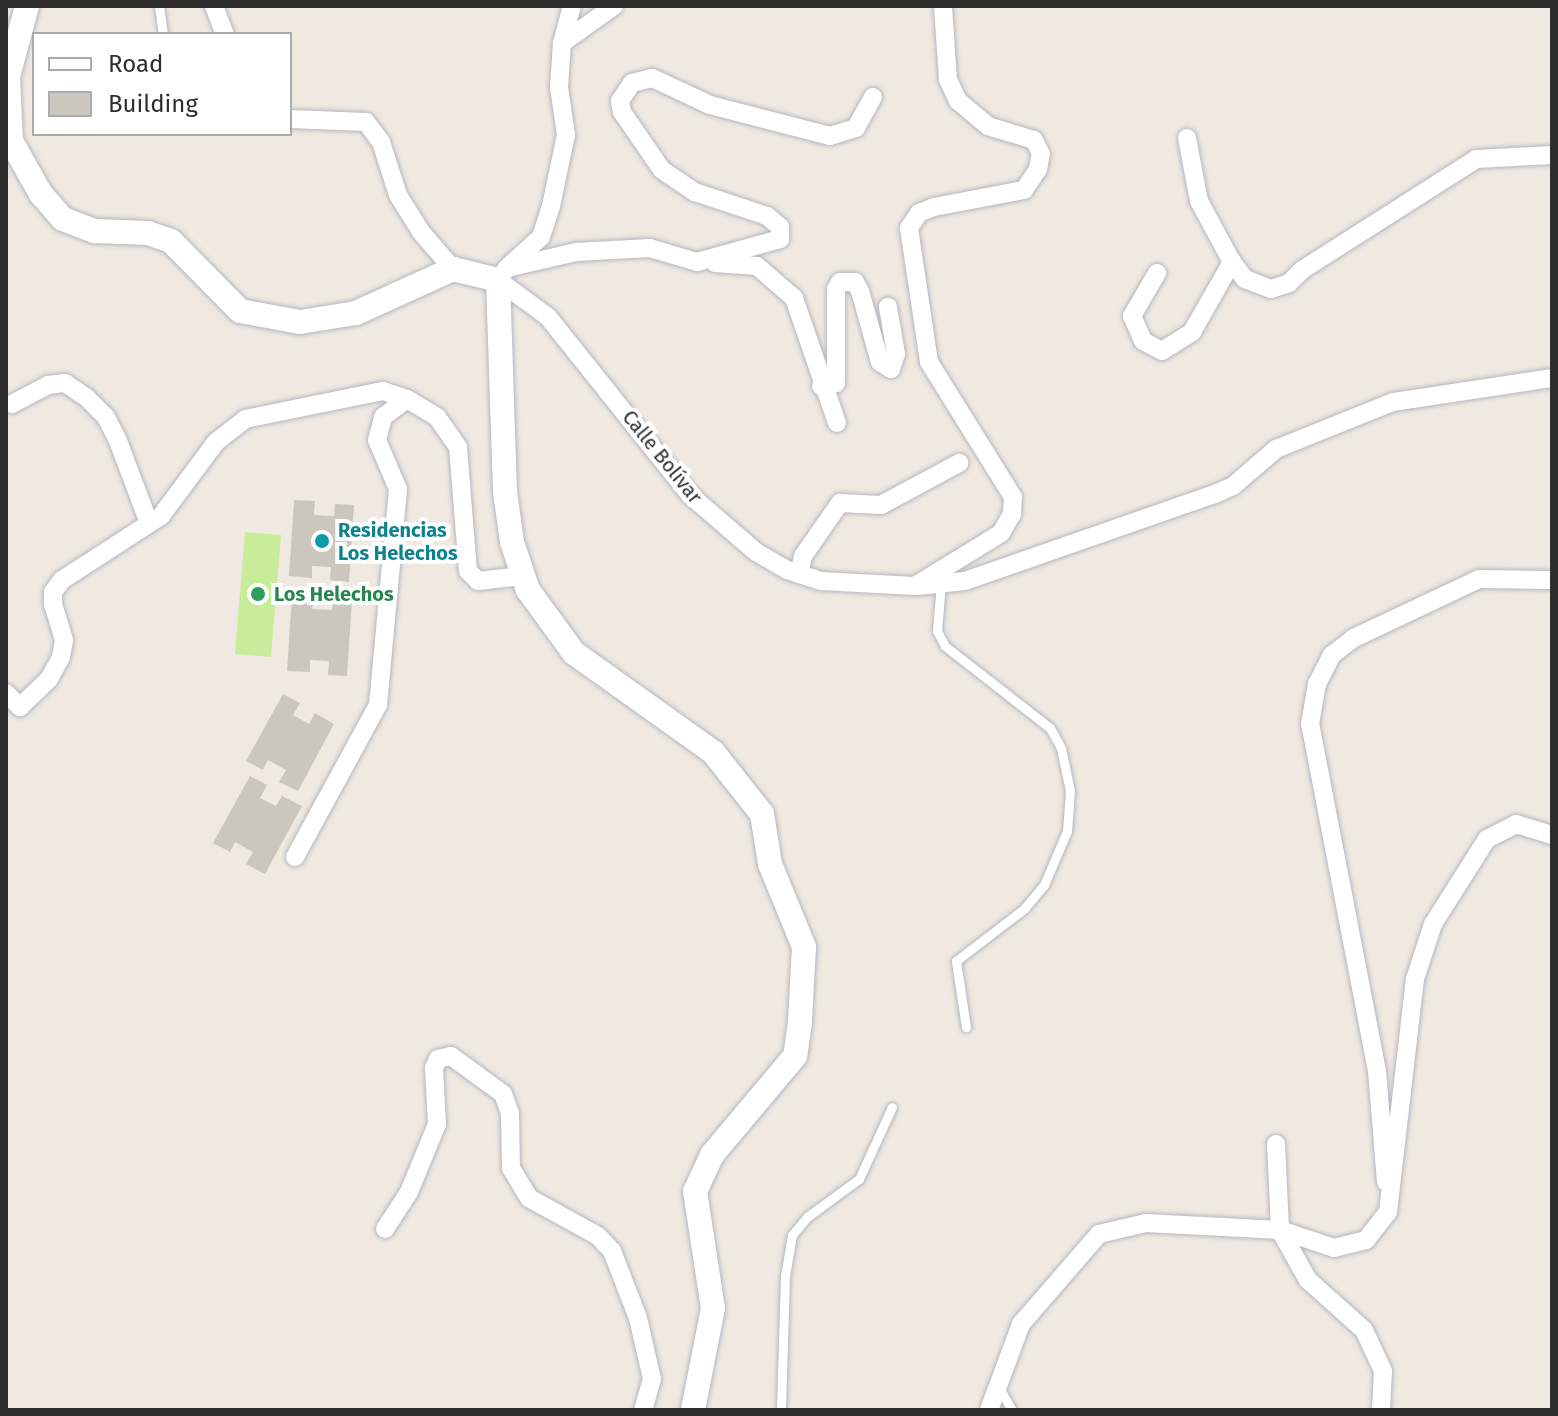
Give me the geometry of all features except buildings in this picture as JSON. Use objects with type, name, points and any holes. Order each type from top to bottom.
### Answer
[{"type":"street","points":[[27,6],[8,77],[11,141],[41,194],[63,219],[95,231],[148,233],[171,241],[240,311],[300,322],[356,313],[453,269],[421,232],[398,195],[381,142],[366,122],[292,119]]},
{"type":"street","points":[[214,6],[224,32]]},
{"type":"street","points":[[572,6],[562,43],[559,87],[566,135],[551,206],[541,237],[503,274],[502,466],[522,576],[574,653],[713,752],[758,808],[767,826],[770,864],[804,947],[795,1056],[712,1155],[695,1191],[713,1308],[693,1410]]},
{"type":"street","points":[[562,43],[614,6]]},
{"type":"street","points":[[915,586],[1001,533],[1012,514],[1013,497],[929,362],[909,228],[919,213],[934,207],[1024,190],[1038,169],[1041,154],[1034,140],[988,126],[958,101],[948,80],[943,6]]},
{"type":"street","points":[[697,262],[773,244],[780,239],[780,227],[767,216],[695,192],[662,170],[622,112],[624,89],[652,78],[710,105],[830,136],[856,128],[873,97]]},
{"type":"street","points":[[1187,138],[1199,201],[1232,262],[1245,279],[1271,289],[1289,283],[1476,159],[1488,154],[1552,155]]},
{"type":"street","points":[[503,274],[617,248],[650,248],[697,262],[757,266],[774,277],[794,298],[809,328],[821,386],[837,423]]},
{"type":"street","points":[[1157,273],[1132,316],[1143,341],[1162,351],[1192,332],[1232,262]]},
{"type":"street","name":"Calle Bolívar","points":[[453,269],[503,274],[548,317],[699,504],[756,552],[799,574],[841,585],[915,586],[965,581],[1215,494],[1233,486],[1276,449],[1393,402],[1552,378]]},
{"type":"street","points":[[821,386],[836,383],[836,289],[840,282],[855,282],[880,362],[891,369],[896,354],[888,307]]},
{"type":"street","points":[[12,404],[48,385],[65,383],[86,397],[106,417],[118,441],[149,523]]},
{"type":"street","points":[[6,693],[20,707],[49,679],[61,657],[64,640],[53,605],[53,592],[62,580],[161,516],[216,442],[245,419],[383,391],[407,399],[437,417],[458,447],[468,571],[478,581],[522,576]]},
{"type":"street","points":[[295,857],[378,705],[398,489],[377,440],[383,417],[407,399]]},
{"type":"street","points":[[799,574],[803,556],[840,503],[881,505],[959,463]]},
{"type":"street","points":[[1388,1212],[1377,1071],[1310,724],[1317,684],[1332,655],[1354,638],[1479,579],[1552,580]]},
{"type":"street","points":[[989,1410],[996,1384],[1021,1324],[1099,1234],[1146,1223],[1280,1230],[1334,1248],[1366,1240],[1388,1212],[1415,979],[1433,924],[1487,839],[1516,824],[1552,835]]},
{"type":"street","points":[[385,1229],[409,1192],[437,1124],[434,1068],[438,1059],[451,1056],[503,1094],[510,1113],[511,1168],[529,1198],[598,1236],[612,1251],[638,1318],[652,1379],[643,1410]]},
{"type":"street","points":[[1276,1144],[1280,1230],[1308,1280],[1364,1330],[1383,1371],[1381,1410]]},
{"type":"lane","points":[[159,6],[163,32]]},
{"type":"lane","points":[[941,583],[937,631],[945,646],[1050,728],[1061,748],[1070,791],[1067,831],[1044,885],[1025,908],[956,961],[966,1027]]},
{"type":"lane","points":[[781,1410],[785,1276],[792,1235],[807,1217],[859,1179],[892,1107]]},
{"type":"lane","points":[[996,1384],[1012,1410]]},
{"type":"green space","name":"Los Helechos","points":[[245,532],[281,535],[271,657],[235,654]]},
{"type":"place","name":"Residencias Los Helechos","points":[[322,541]]},
{"type":"place","name":"Los Helechos","points":[[258,594]]}]
